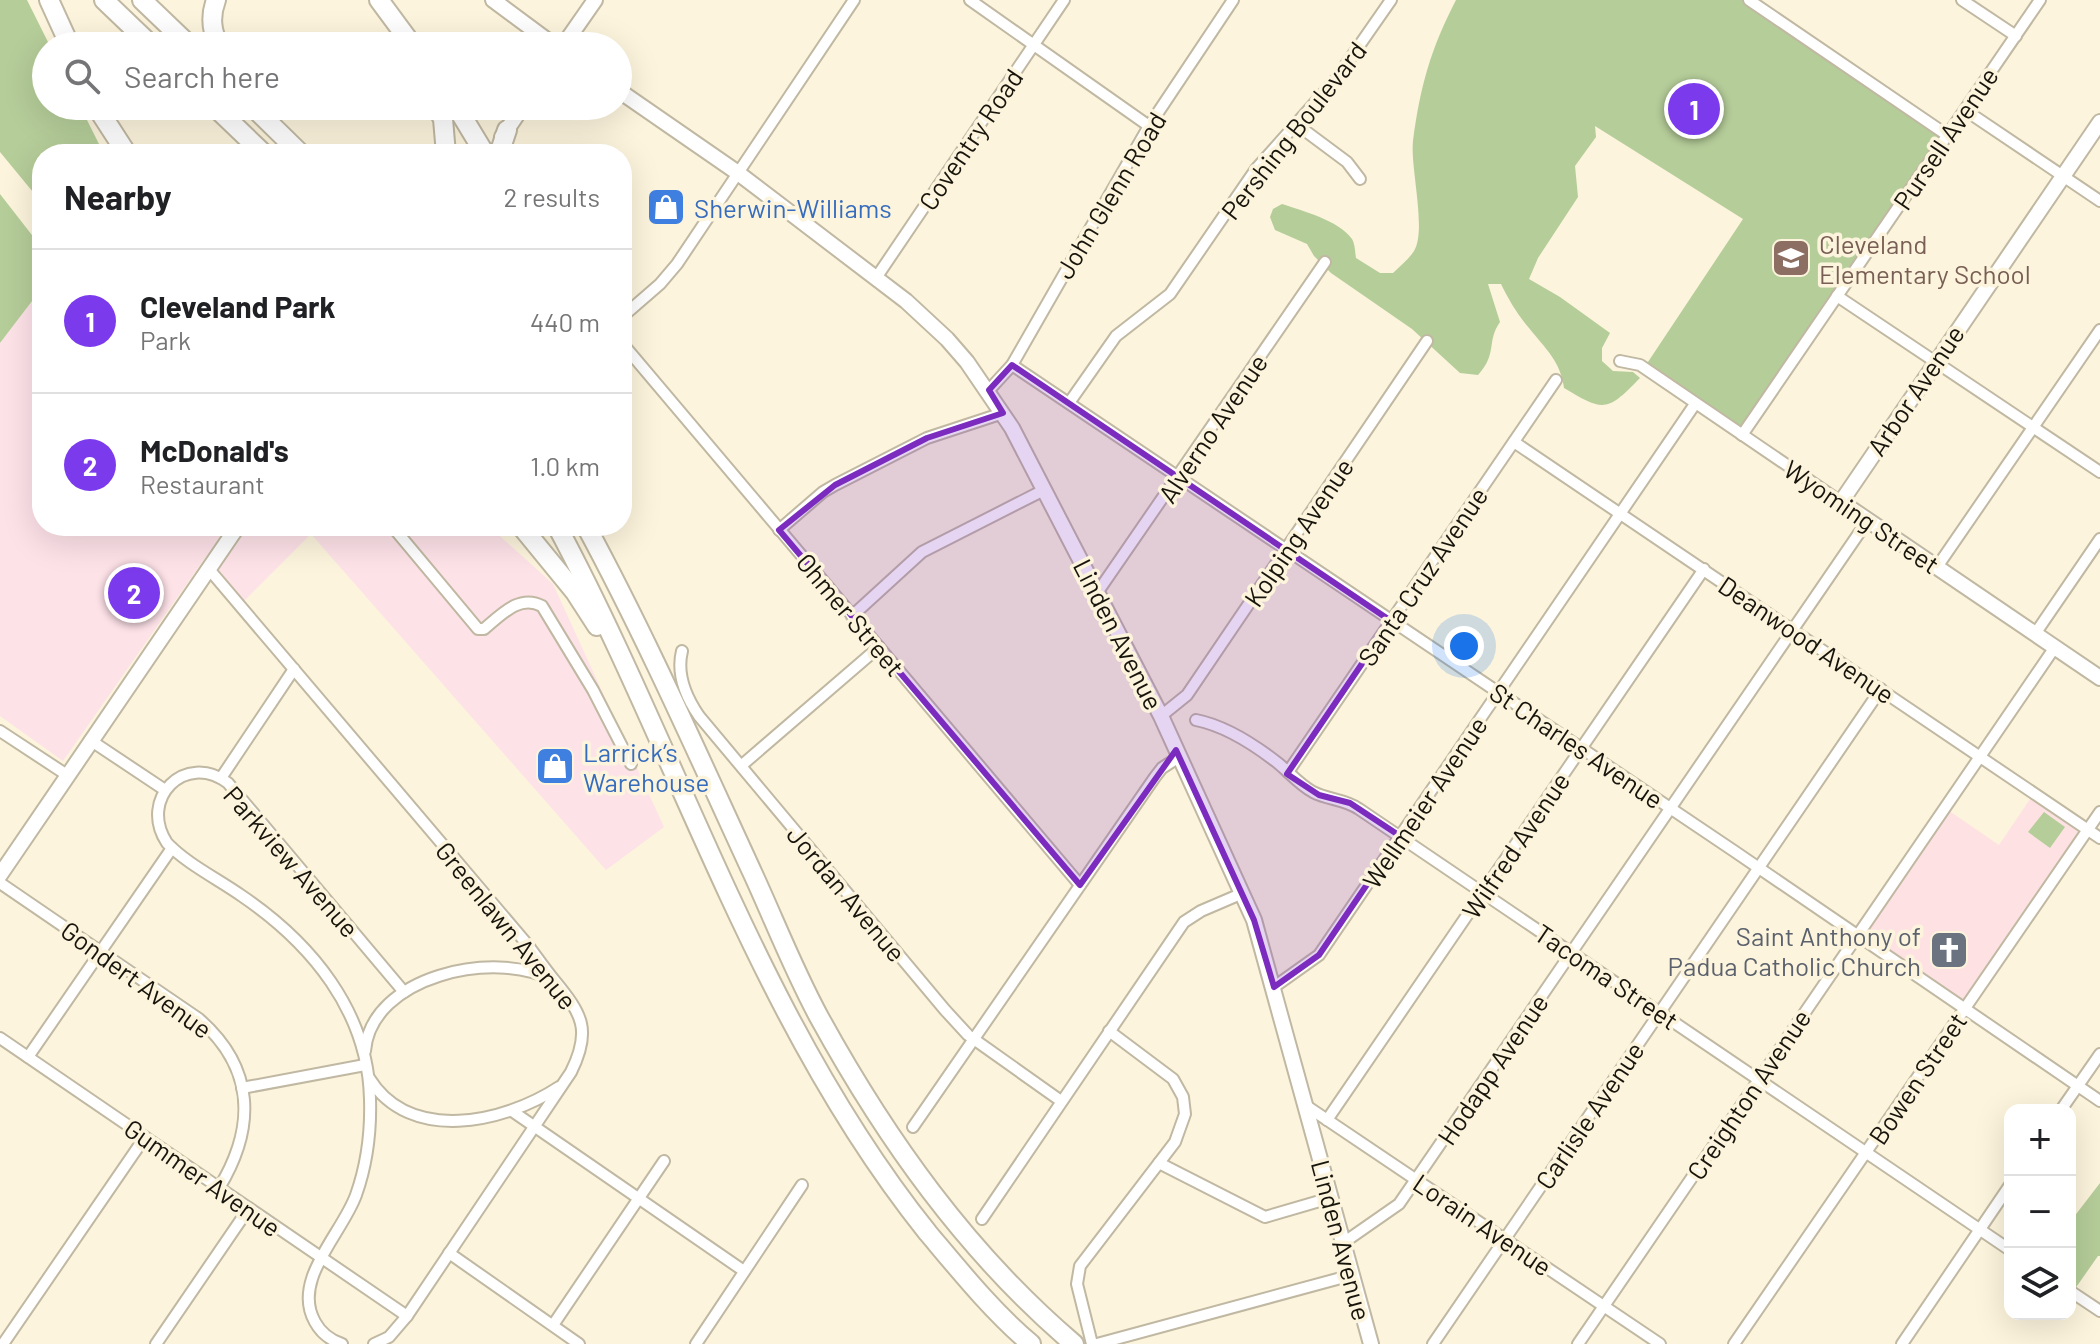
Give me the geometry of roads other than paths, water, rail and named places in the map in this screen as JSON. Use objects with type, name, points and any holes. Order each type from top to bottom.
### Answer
[{"type":"highway","points":[[49,0],[64,32]]},
{"type":"highway","points":[[104,0],[137,32]]},
{"type":"highway","points":[[142,0],[175,32]]},
{"type":"highway","points":[[213,32],[211,12],[216,0]]},
{"type":"highway","points":[[365,0],[388,32]]},
{"type":"highway","points":[[379,0],[403,32]]},
{"type":"highway","points":[[105,120],[121,144]]},
{"type":"highway","points":[[229,120],[254,144]]},
{"type":"highway","points":[[267,120],[291,144]]},
{"type":"highway","points":[[443,120],[445,144]]},
{"type":"highway","points":[[465,120],[481,144]]},
{"type":"highway","points":[[502,144],[507,130]]},
{"type":"highway","points":[[529,536],[575,592],[632,679]]},
{"type":"highway","points":[[562,536],[632,679],[772,983],[838,1106],[908,1207],[957,1268],[1028,1341]]},
{"type":"highway","points":[[591,536],[644,638]]},
{"type":"highway","points":[[602,536],[644,638],[817,1014],[862,1092],[966,1236],[1048,1322],[1074,1344]]},
{"type":"main road","points":[[493,0],[536,32]]},
{"type":"main road","points":[[573,32],[595,0]]},
{"type":"main road","name":"Linden Avenue","points":[[632,100],[738,173],[906,301],[940,332],[989,390],[1003,413],[1161,716],[1254,920],[1371,1344]]},
{"type":"main road","points":[[496,144],[514,120]]},
{"type":"main road","name":"Arbor Avenue","points":[[1841,502],[2100,122]]},
{"type":"main road","name":"Wyoming Street","points":[[1841,502],[2100,678]]},
{"type":"main road","points":[[0,875],[231,536]]},
{"type":"street","points":[[632,308],[668,277],[854,0]]},
{"type":"street","points":[[970,0],[1149,126]]},
{"type":"street","name":"Coventry Road","points":[[876,278],[1064,0]]},
{"type":"street","name":"John Glenn Road","points":[[989,390],[1012,365],[1149,126],[1233,0]]},
{"type":"street","name":"Pershing Boulevard","points":[[1069,403],[1116,336],[1170,294],[1256,169],[1336,79],[1391,0]]},
{"type":"street","points":[[1749,0],[1947,135]]},
{"type":"street","points":[[1962,0],[2016,36]]},
{"type":"street","name":"Pursell Avenue","points":[[1742,435],[2040,0]]},
{"type":"street","points":[[1965,110],[2100,201]]},
{"type":"street","points":[[1296,124],[1347,162],[1360,179]]},
{"type":"street","name":"Alverno Avenue","points":[[1097,593],[1325,262]]},
{"type":"street","points":[[1837,296],[2100,472]]},
{"type":"street","points":[[1937,567],[2100,330]]},
{"type":"street","name":"Kolping Avenue","points":[[1161,716],[1187,695],[1427,341]]},
{"type":"street","name":"Ohmer Street","points":[[632,355],[1080,885]]},
{"type":"street","name":"Wyoming Street","points":[[1620,361],[1640,365],[1841,502]]},
{"type":"street","name":"St Charles Avenue","points":[[1012,365],[2100,1101]]},
{"type":"street","name":"Santa Cruz Avenue","points":[[1288,772],[1556,380]]},
{"type":"street","name":"Wellmeier Avenue","points":[[1274,987],[1319,955],[1695,404]]},
{"type":"street","points":[[779,530],[835,485],[927,438],[1003,413]]},
{"type":"street","name":"Deanwood Avenue","points":[[1514,442],[2100,838]]},
{"type":"street","points":[[852,616],[922,552],[1044,490]]},
{"type":"street","name":"Hodapp Avenue","points":[[1343,1243],[1395,1208],[1417,1179],[1868,520]]},
{"type":"street","points":[[400,536],[480,630],[518,603],[534,602],[542,606],[593,690],[631,764]]},
{"type":"street","points":[[2035,634],[2100,539]]},
{"type":"street","name":"Greenlawn Avenue","points":[[208,568],[527,944],[572,1000],[583,1025],[579,1056],[535,1126],[407,1316],[389,1337],[374,1344]]},
{"type":"street","name":"Wilfred Avenue","points":[[1327,1120],[1704,569]]},
{"type":"street","points":[[742,765],[879,647]]},
{"type":"street","name":"Creighton Avenue","points":[[1578,1344],[2055,647]]},
{"type":"street","name":"Jordan Avenue","points":[[682,651],[681,675],[692,706],[708,728],[945,1010],[975,1040],[1061,1101]]},
{"type":"street","points":[[221,778],[294,669]]},
{"type":"street","name":"Carlisle Avenue","points":[[1433,1344],[1881,689]]},
{"type":"street","name":"Tacoma Street","points":[[1196,720],[1232,733],[1281,765],[1310,790],[1350,803],[2007,1248]]},
{"type":"street","points":[[0,731],[67,775]]},
{"type":"street","points":[[90,740],[165,790],[157,815],[162,835],[172,848],[270,915],[307,949],[339,993],[366,1065],[386,1099],[395,1106],[420,1116],[459,1120],[494,1117],[512,1111],[562,1084]]},
{"type":"street","points":[[913,1127],[1155,777],[1162,768],[1179,757]]},
{"type":"street","name":"Parkview Avenue","points":[[165,790],[188,774],[207,773],[221,778],[404,992]]},
{"type":"street","name":"Bowen Street","points":[[1734,1344],[2100,812]]},
{"type":"street","points":[[28,1057],[172,848]]},
{"type":"street","name":"Gondert Avenue","points":[[0,883],[210,1028],[227,1050],[242,1088],[244,1129],[236,1157],[219,1188]]},
{"type":"street","points":[[982,1219],[1184,922],[1243,893]]},
{"type":"street","points":[[342,1344],[327,1341],[315,1322],[307,1302],[308,1284],[350,1209],[362,1175],[369,1133],[366,1065],[373,1024],[388,1004],[404,992],[437,977],[471,969],[535,973],[556,983]]},
{"type":"street","points":[[1109,1031],[1167,1072],[1183,1097],[1185,1114],[1180,1133],[1088,1253],[1077,1272],[1077,1284],[1095,1344],[1352,1275]]},
{"type":"street","name":"Gummer Avenue","points":[[0,1038],[407,1316]]},
{"type":"street","points":[[2065,1104],[2100,1054]]},
{"type":"street","points":[[242,1088],[366,1065]]},
{"type":"street","name":"Lorain Avenue","points":[[1305,1105],[1660,1344]]},
{"type":"street","points":[[512,1111],[744,1271]]},
{"type":"street","points":[[3,1344],[145,1137]]},
{"type":"street","points":[[553,1325],[664,1161]]},
{"type":"street","points":[[1159,1163],[1265,1217],[1330,1198]]},
{"type":"street","points":[[696,1344],[802,1185]]},
{"type":"street","points":[[1902,1344],[2004,1194]]},
{"type":"street","points":[[156,1344],[249,1208]]},
{"type":"street","points":[[449,1253],[579,1344]]},
{"type":"street","points":[[2076,1295],[2100,1311]]},
{"type":"place","name":"Cleveland Park","points":[[1694,109]]},
{"type":"place","name":"Sherwin-Williams","points":[[666,207]]},
{"type":"place","name":"Cleveland Elementary School","points":[[1791,258]]},
{"type":"place","name":"McDonald's","points":[[134,593]]},
{"type":"place","name":"Larrick’s Warehouse","points":[[555,766]]},
{"type":"place","name":"Saint Anthony of Padua Catholic Church","points":[[1949,950]]}]
